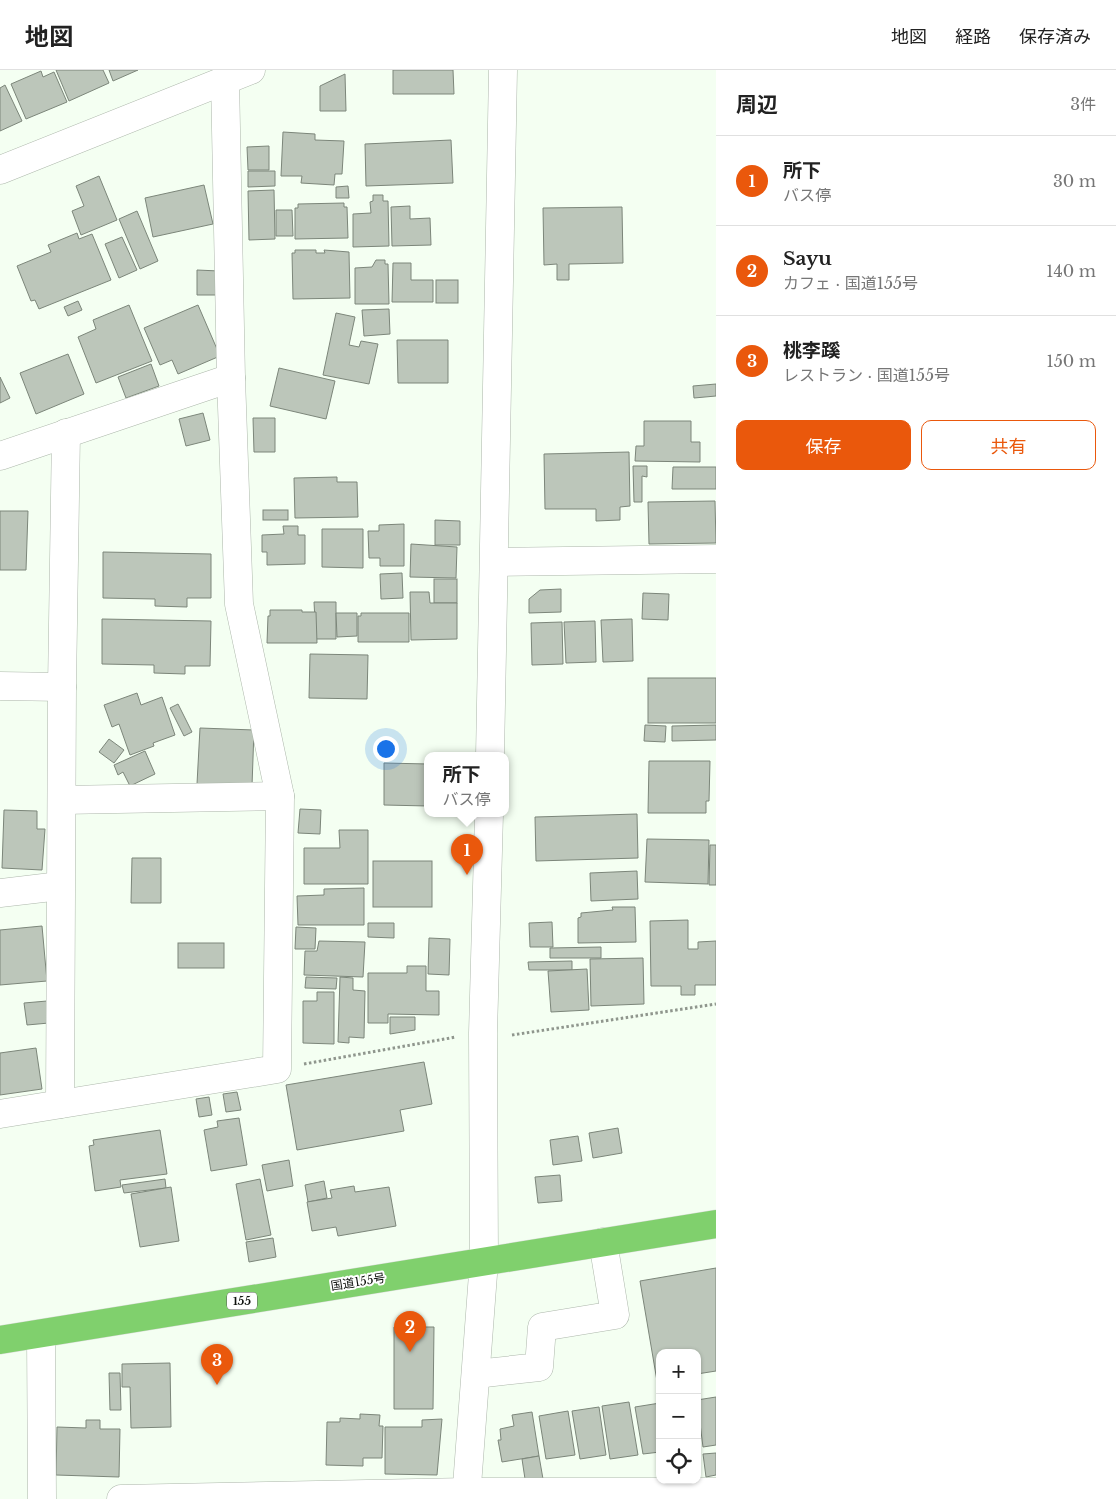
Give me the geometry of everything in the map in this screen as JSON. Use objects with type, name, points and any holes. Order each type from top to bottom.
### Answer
[{"type":"highway","name":"国道155号","points":[[0,1340],[716,1224]]},
{"type":"street","points":[[0,170],[251,70]]},
{"type":"street","points":[[490,752],[495,562],[502,70]]},
{"type":"street","points":[[0,1114],[276,1070],[280,796],[239,604],[231,378],[225,80]]},
{"type":"street","points":[[0,456],[66,432],[231,378]]},
{"type":"street","points":[[60,1104],[60,886],[66,432]]},
{"type":"street","points":[[495,562],[716,559]]},
{"type":"street","points":[[0,686],[62,687]]},
{"type":"street","points":[[62,800],[280,796]]},
{"type":"street","points":[[466,1496],[484,1261],[483,1033],[489,817]]},
{"type":"street","points":[[0,893],[60,886]]},
{"type":"street","points":[[476,1374],[539,1367],[542,1327],[615,1315],[603,1242]]},
{"type":"street","points":[[41,1334],[42,1499]]},
{"type":"street","points":[[121,1499],[666,1496],[716,1492]]},
{"type":"building","points":[[56,70],[103,70],[109,83],[69,101]]},
{"type":"building","points":[[109,70],[138,70],[113,81]]},
{"type":"building","points":[[393,70],[453,70],[454,94],[393,94]]},
{"type":"building","points":[[41,71],[43,77],[54,72],[67,102],[26,119],[11,84]]},
{"type":"building","points":[[345,74],[346,111],[320,111],[320,86]]},
{"type":"building","points":[[5,85],[22,121],[0,131],[0,88]]},
{"type":"building","points":[[283,132],[315,134],[315,140],[344,141],[342,174],[335,174],[334,185],[301,183],[302,176],[281,176]]},
{"type":"building","points":[[451,140],[453,183],[366,186],[365,144]]},
{"type":"building","points":[[269,146],[269,170],[248,170],[247,147]]},
{"type":"building","points":[[248,171],[275,171],[275,186],[248,187]]},
{"type":"building","points":[[99,176],[117,220],[81,235],[72,211],[84,206],[76,186]]},
{"type":"building","points":[[204,185],[213,224],[153,237],[145,198]]},
{"type":"building","points":[[348,186],[349,198],[336,198],[336,187]]},
{"type":"building","points":[[274,190],[275,239],[249,240],[248,191]]},
{"type":"building","points":[[373,195],[383,195],[383,201],[388,201],[389,246],[353,247],[353,214],[371,213],[370,202],[373,201]]},
{"type":"building","points":[[344,203],[344,207],[347,207],[348,238],[295,239],[295,208],[298,208],[298,204]]},
{"type":"building","points":[[410,206],[410,219],[430,218],[431,245],[392,246],[391,207]]},
{"type":"building","points":[[622,207],[623,263],[569,264],[569,280],[557,280],[557,264],[544,265],[543,208]]},
{"type":"building","points":[[276,210],[292,210],[293,236],[276,236]]},
{"type":"building","points":[[137,211],[158,261],[140,269],[119,219]]},
{"type":"building","points":[[77,233],[79,239],[92,234],[111,280],[39,309],[35,300],[31,301],[17,266],[51,252],[48,245]]},
{"type":"building","points":[[122,237],[137,270],[119,278],[105,244]]},
{"type":"building","points":[[295,250],[316,250],[316,253],[325,253],[324,250],[349,252],[350,298],[293,299],[292,253],[295,253]]},
{"type":"building","points":[[376,260],[385,260],[385,264],[388,264],[389,304],[355,304],[355,268],[372,267]]},
{"type":"building","points":[[393,263],[411,263],[411,280],[433,280],[433,302],[392,302]]},
{"type":"building","points":[[197,270],[219,271],[219,295],[197,295]]},
{"type":"building","points":[[436,280],[458,280],[458,303],[436,303]]},
{"type":"building","points":[[78,301],[82,310],[68,316],[64,307]]},
{"type":"building","points":[[129,305],[152,361],[96,383],[78,337],[96,329],[93,320]]},
{"type":"building","points":[[198,305],[220,356],[178,374],[172,360],[160,365],[144,328]]},
{"type":"building","points":[[389,309],[390,334],[364,336],[362,310]]},
{"type":"building","points":[[336,313],[355,317],[349,345],[359,347],[361,341],[378,344],[369,384],[323,375]]},
{"type":"building","points":[[397,340],[448,340],[448,383],[398,383]]},
{"type":"building","points":[[68,354],[84,394],[36,414],[20,373]]},
{"type":"building","points":[[151,364],[159,386],[126,398],[118,377]]},
{"type":"building","points":[[279,368],[335,381],[326,419],[270,406]]},
{"type":"building","points":[[0,377],[10,398],[0,403]]},
{"type":"building","points":[[716,384],[716,396],[694,398],[693,386]]},
{"type":"building","points":[[203,413],[210,440],[186,446],[179,419]]},
{"type":"building","points":[[253,418],[275,418],[275,452],[254,452]]},
{"type":"building","points":[[644,421],[691,421],[691,442],[700,442],[700,462],[635,461],[636,446],[644,446]]},
{"type":"building","points":[[629,452],[630,506],[620,507],[620,520],[596,521],[596,509],[545,509],[544,454]]},
{"type":"building","points":[[633,466],[647,466],[647,477],[642,476],[642,502],[634,502]]},
{"type":"building","points":[[673,467],[716,467],[716,489],[672,489]]},
{"type":"building","points":[[337,477],[337,482],[357,482],[358,517],[295,518],[294,478]]},
{"type":"building","points":[[715,501],[716,543],[649,544],[648,502]]},
{"type":"building","points":[[263,510],[288,510],[288,520],[263,520]]},
{"type":"building","points":[[0,511],[28,511],[26,570],[0,570]]},
{"type":"building","points":[[435,520],[460,521],[460,545],[435,545]]},
{"type":"building","points":[[404,524],[404,566],[380,566],[380,558],[369,558],[368,531],[379,531],[379,525]]},
{"type":"building","points":[[283,526],[298,526],[298,535],[305,535],[305,564],[267,565],[267,552],[262,552],[262,535],[284,534]]},
{"type":"building","points":[[322,529],[363,529],[363,568],[322,567]]},
{"type":"building","points":[[411,544],[457,547],[456,578],[410,577]]},
{"type":"building","points":[[103,552],[211,554],[211,598],[187,598],[187,607],[155,606],[155,599],[103,598]]},
{"type":"building","points":[[402,573],[403,598],[381,599],[380,574]]},
{"type":"building","points":[[434,579],[457,579],[457,603],[434,603]]},
{"type":"building","points":[[561,589],[561,612],[529,613],[529,599],[540,590]]},
{"type":"building","points":[[410,592],[429,592],[430,603],[457,603],[457,639],[411,640]]},
{"type":"building","points":[[643,593],[669,594],[668,620],[642,619]]},
{"type":"building","points":[[314,602],[336,602],[336,639],[316,639]]},
{"type":"building","points":[[270,610],[316,612],[317,643],[267,643]]},
{"type":"building","points":[[336,613],[357,613],[357,636],[337,637]]},
{"type":"building","points":[[361,613],[409,613],[409,642],[358,642],[358,616],[361,616]]},
{"type":"building","points":[[102,619],[211,621],[210,666],[185,666],[185,674],[154,673],[154,665],[102,664]]},
{"type":"building","points":[[632,619],[633,661],[603,662],[601,620]]},
{"type":"building","points":[[595,621],[596,662],[566,663],[564,622]]},
{"type":"building","points":[[562,622],[563,664],[532,665],[531,623]]},
{"type":"building","points":[[310,654],[368,655],[367,699],[309,698]]},
{"type":"building","points":[[648,678],[716,678],[716,723],[648,723]]},
{"type":"building","points":[[137,693],[141,705],[162,697],[175,735],[153,743],[154,746],[130,755],[119,724],[112,727],[104,705]]},
{"type":"building","points":[[178,704],[192,732],[184,736],[170,708]]},
{"type":"building","points":[[645,725],[666,726],[665,742],[644,741]]},
{"type":"building","points":[[716,725],[716,740],[672,741],[672,726]]},
{"type":"building","points":[[200,728],[254,730],[252,786],[197,784]]},
{"type":"building","points":[[109,739],[124,750],[114,763],[99,752]]},
{"type":"building","points":[[145,751],[155,774],[130,786],[123,772],[118,775],[114,765]]},
{"type":"building","points":[[649,761],[710,761],[709,801],[706,801],[706,813],[648,813]]},
{"type":"building","points":[[384,763],[424,764],[424,806],[384,805]]},
{"type":"building","points":[[300,809],[321,810],[320,834],[298,833]]},
{"type":"building","points":[[4,810],[37,811],[37,829],[45,829],[42,870],[2,868]]},
{"type":"building","points":[[637,814],[638,858],[536,861],[535,817]]},
{"type":"building","points":[[339,830],[368,830],[368,884],[304,884],[304,848],[340,848]]},
{"type":"building","points":[[647,839],[709,840],[708,884],[645,882]]},
{"type":"building","points":[[710,845],[716,845],[716,885],[709,885]]},
{"type":"building","points":[[132,858],[161,858],[161,903],[131,903]]},
{"type":"building","points":[[373,861],[432,861],[432,907],[373,907]]},
{"type":"building","points":[[637,871],[638,899],[591,901],[590,873]]},
{"type":"building","points":[[364,888],[364,925],[298,925],[297,896],[324,895],[324,889]]},
{"type":"building","points":[[612,907],[635,907],[636,942],[578,943],[578,918],[581,917],[581,913],[613,910]]},
{"type":"building","points":[[688,920],[688,949],[698,949],[698,942],[716,941],[716,985],[695,985],[695,995],[681,995],[681,986],[651,986],[650,921]]},
{"type":"building","points":[[552,922],[553,947],[530,947],[529,923]]},
{"type":"building","points":[[368,923],[394,923],[394,938],[368,937]]},
{"type":"building","points":[[42,926],[47,981],[0,985],[0,930]]},
{"type":"building","points":[[296,927],[316,928],[315,949],[295,949]]},
{"type":"building","points":[[429,938],[450,939],[449,975],[428,974]]},
{"type":"building","points":[[319,941],[365,942],[363,977],[304,975],[305,951],[317,951]]},
{"type":"building","points":[[178,943],[224,943],[224,968],[178,968]]},
{"type":"building","points":[[601,947],[601,958],[550,958],[550,948]]},
{"type":"building","points":[[643,958],[644,1004],[591,1006],[590,959]]},
{"type":"building","points":[[572,961],[572,970],[529,970],[528,962]]},
{"type":"building","points":[[407,966],[426,966],[426,991],[439,991],[439,1015],[388,1014],[388,1023],[368,1023],[368,973],[407,973]]},
{"type":"building","points":[[587,969],[589,1010],[551,1012],[548,971]]},
{"type":"building","points":[[306,977],[337,978],[336,989],[305,988]]},
{"type":"building","points":[[340,977],[353,978],[353,990],[365,991],[364,1038],[349,1037],[349,1043],[338,1042]]},
{"type":"building","points":[[317,992],[334,992],[334,1044],[303,1043],[303,1001],[317,1001]]},
{"type":"building","points":[[47,1001],[49,1023],[27,1025],[24,1003]]},
{"type":"building","points":[[390,1017],[415,1017],[415,1030],[390,1034]]},
{"type":"building","points":[[36,1048],[42,1089],[0,1095],[0,1053]]},
{"type":"building","points":[[424,1062],[432,1104],[400,1110],[404,1131],[297,1150],[286,1085]]},
{"type":"building","points":[[237,1092],[241,1110],[226,1112],[223,1094]]},
{"type":"building","points":[[209,1097],[212,1115],[199,1117],[196,1099]]},
{"type":"building","points":[[239,1118],[247,1165],[211,1171],[204,1130],[218,1127],[217,1121]]},
{"type":"building","points":[[618,1128],[622,1153],[593,1158],[589,1133]]},
{"type":"building","points":[[160,1130],[167,1174],[120,1180],[121,1187],[95,1191],[89,1146],[94,1145],[93,1140]]},
{"type":"building","points":[[578,1136],[582,1161],[553,1165],[550,1140]]},
{"type":"building","points":[[289,1160],[293,1186],[267,1191],[262,1165]]},
{"type":"building","points":[[560,1175],[562,1201],[538,1203],[535,1177]]},
{"type":"building","points":[[165,1179],[166,1188],[124,1193],[122,1185]]},
{"type":"building","points":[[260,1179],[271,1235],[246,1240],[236,1184]]},
{"type":"building","points":[[324,1181],[327,1198],[308,1202],[305,1185]]},
{"type":"building","points":[[354,1186],[355,1192],[389,1187],[396,1226],[338,1236],[336,1227],[312,1231],[307,1202],[332,1198],[330,1190]]},
{"type":"building","points":[[171,1187],[179,1241],[140,1247],[131,1194]]},
{"type":"building","points":[[273,1238],[276,1257],[249,1262],[246,1242]]},
{"type":"building","points":[[716,1268],[716,1371],[701,1373],[701,1349],[656,1349],[656,1375],[640,1281]]},
{"type":"building","points":[[394,1327],[434,1327],[433,1409],[394,1409]]},
{"type":"building","points":[[170,1363],[171,1427],[131,1428],[130,1387],[122,1387],[122,1364]]},
{"type":"building","points":[[109,1373],[120,1373],[121,1410],[110,1410]]},
{"type":"building","points":[[716,1397],[716,1445],[703,1447],[701,1399]]},
{"type":"building","points":[[629,1402],[638,1455],[610,1459],[602,1406]]},
{"type":"building","points":[[656,1404],[656,1452],[643,1454],[635,1407]]},
{"type":"building","points":[[599,1407],[606,1455],[580,1459],[572,1411]]},
{"type":"building","points":[[568,1411],[575,1455],[546,1459],[539,1416]]},
{"type":"building","points":[[532,1412],[539,1456],[502,1462],[498,1440],[501,1440],[500,1429],[514,1426],[512,1415]]},
{"type":"building","points":[[360,1414],[380,1415],[379,1426],[383,1426],[382,1458],[363,1458],[363,1466],[326,1465],[327,1422],[340,1422],[340,1418],[360,1419]]},
{"type":"building","points":[[442,1419],[437,1475],[385,1474],[385,1427],[422,1427],[422,1420]]},
{"type":"building","points":[[86,1420],[100,1420],[100,1429],[120,1429],[119,1477],[56,1475],[57,1427],[86,1428]]},
{"type":"building","points":[[716,1453],[716,1475],[706,1477],[703,1454]]},
{"type":"building","points":[[539,1456],[543,1479],[525,1479],[522,1459]]},
{"type":"place","name":"所下","points":[[467,875]]},
{"type":"place","name":"Sayu","points":[[410,1352]]},
{"type":"place","name":"桃李蹊","points":[[217,1385]]}]
